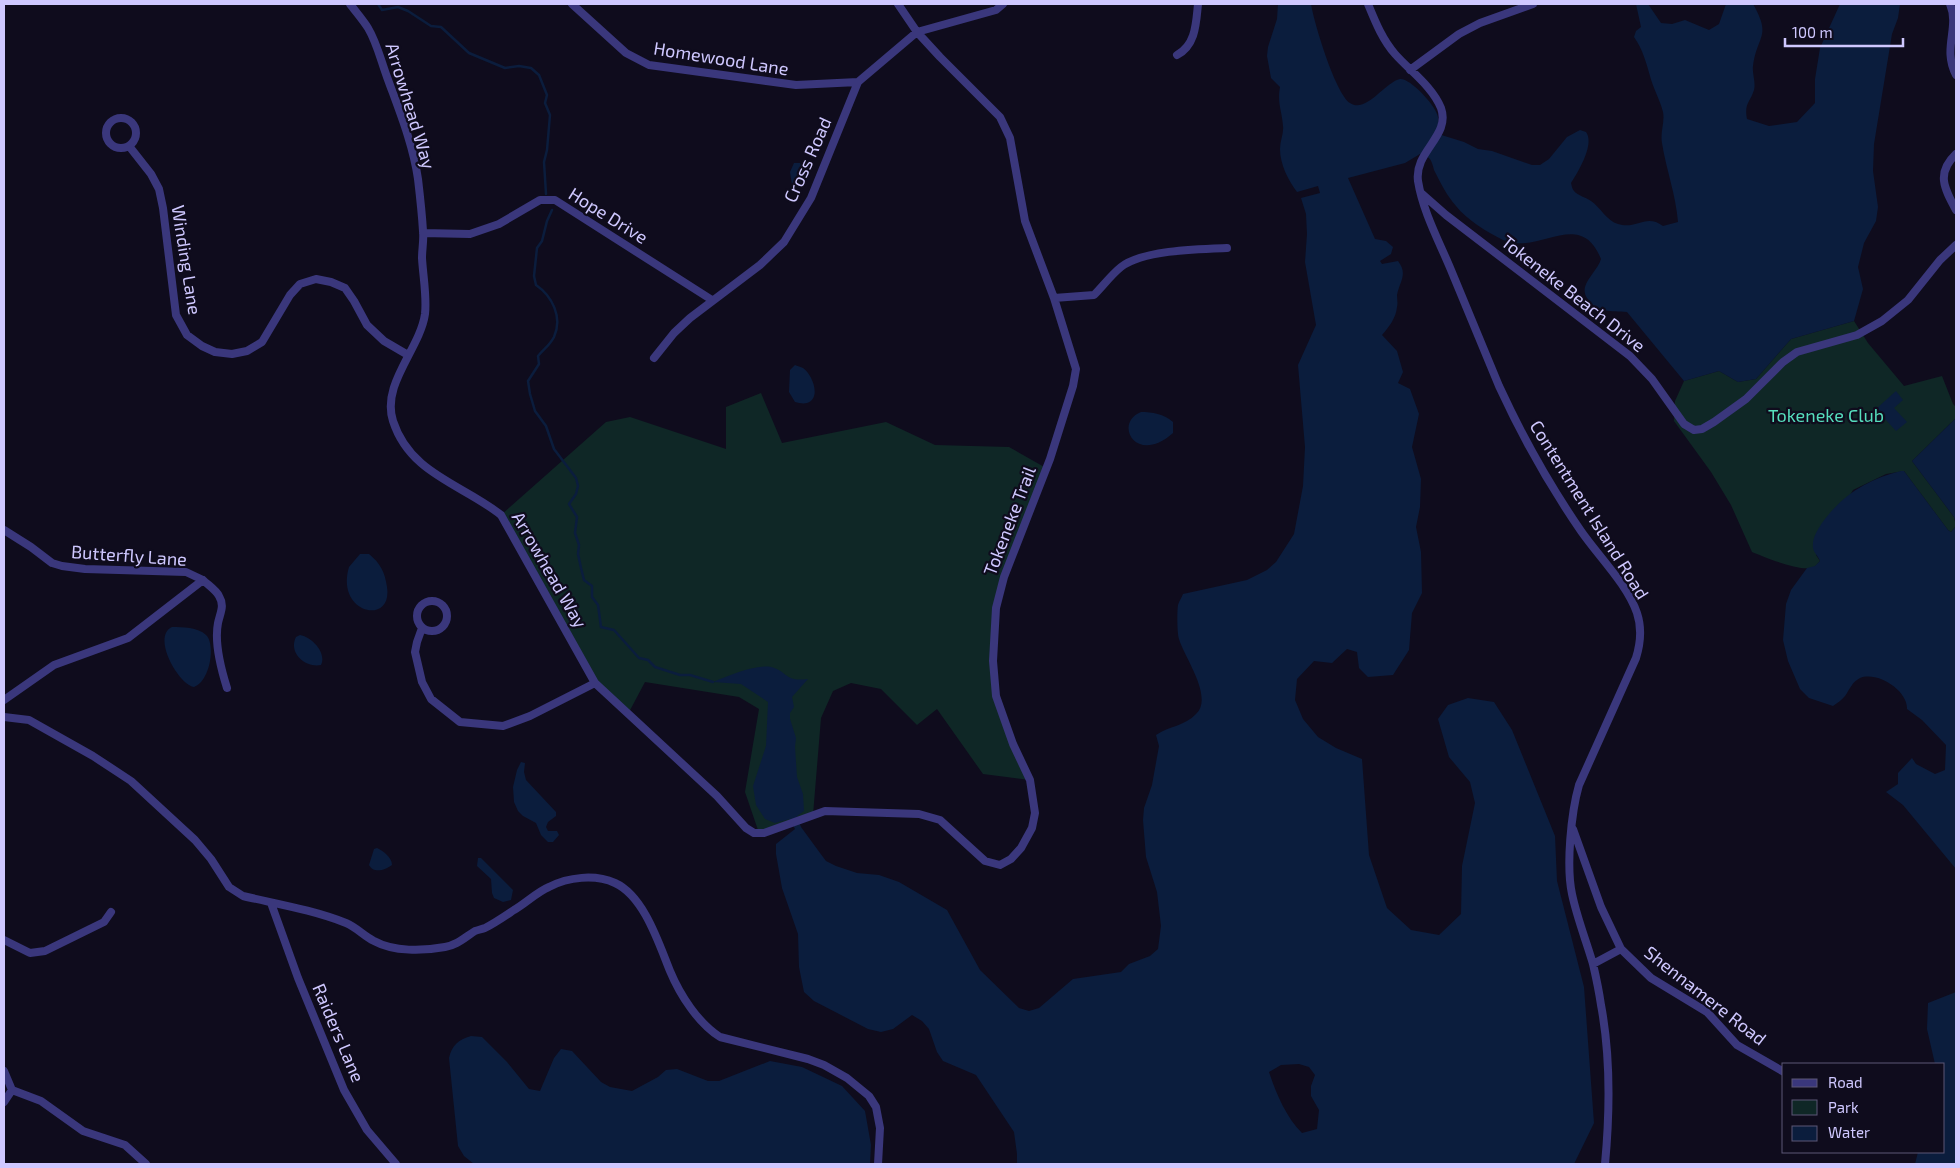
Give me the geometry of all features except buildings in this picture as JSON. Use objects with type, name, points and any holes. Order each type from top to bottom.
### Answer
[{"type":"street","name":"Arrowhead Way","points":[[350,4],[368,28],[399,109],[418,178],[423,233],[422,256],[425,314],[420,335],[397,379],[391,405],[392,419],[400,436],[413,456],[430,472],[489,505],[501,515],[595,683],[717,796],[746,828],[759,834],[800,820]]},
{"type":"street","name":"Homewood Lane","points":[[572,4],[626,52],[649,65],[796,85],[858,82]]},
{"type":"street","name":"Tokeneke Trail","points":[[800,820],[818,813],[830,811],[919,814],[940,820],[985,861],[1000,865],[1011,859],[1021,848],[1032,828],[1034,799],[1030,780],[1013,744],[996,696],[993,653],[996,608],[1004,577],[1050,459],[1073,386],[1076,369],[1054,298],[1025,221],[1010,138],[1000,117],[918,32],[898,4]]},
{"type":"street","name":"Cross Road","points":[[654,358],[674,333],[690,318],[760,264],[784,242],[811,198],[858,82],[918,32],[996,10],[1003,4]]},
{"type":"street","points":[[1177,55],[1183,52],[1193,37],[1198,4]]},
{"type":"street","points":[[1368,4],[1388,45],[1410,70],[1443,44],[1469,29],[1492,18],[1532,4]]},
{"type":"street","points":[[1950,4],[1954,9],[1956,28],[1950,55],[1956,74]]},
{"type":"street","name":"Contentment Island Road","points":[[1410,70],[1436,99],[1442,113],[1442,125],[1419,164],[1418,175],[1421,193],[1429,220],[1511,413],[1580,530],[1618,581],[1639,619],[1641,640],[1636,658],[1579,785],[1574,804],[1570,856],[1571,893],[1593,964],[1602,1007],[1610,1078],[1610,1111],[1605,1164]]},
{"type":"street","name":"Winding Lane","points":[[128,146],[151,174],[158,189],[163,208],[176,316],[187,335],[202,346],[215,352],[232,354],[247,351],[262,342],[290,295],[300,284],[316,279],[344,288],[354,301],[367,325],[384,341],[408,355]]},
{"type":"street","points":[[1956,154],[1947,164],[1944,177],[1947,192],[1956,210]]},
{"type":"street","name":"Tokeneke Beach Drive","points":[[1421,193],[1630,356],[1652,379],[1684,424],[1694,430],[1702,429],[1714,422],[1746,399],[1783,362],[1797,352],[1857,335],[1882,321],[1908,300],[1940,260],[1956,245]]},
{"type":"street","name":"Hope Drive","points":[[423,233],[470,234],[499,224],[540,200],[555,200],[712,300]]},
{"type":"street","points":[[1054,298],[1094,295],[1122,266],[1145,256],[1195,249],[1227,248]]},
{"type":"street","name":"Butterfly Lane","points":[[4,530],[32,546],[52,563],[62,566],[85,569],[186,572],[202,580]]},
{"type":"street","points":[[4,700],[54,665],[128,638],[202,580],[219,596],[223,607],[218,624],[218,648],[227,688]]},
{"type":"street","points":[[422,628],[434,632],[444,626],[448,615],[442,604],[431,601],[420,607],[417,618],[422,628],[416,652],[422,682],[431,699],[460,722],[503,726],[530,716],[595,683]]},
{"type":"street","points":[[4,717],[29,720],[93,756],[131,781],[195,840],[211,859],[229,887],[243,896],[347,924],[375,942],[394,948],[445,947],[460,943],[476,931],[485,928],[548,887],[565,880],[586,878],[615,883],[628,892],[643,911],[656,935],[680,991],[712,1032],[720,1037],[808,1059],[824,1065],[847,1078],[869,1096],[876,1107],[880,1128],[878,1164]]},
{"type":"street","name":"Shennamere Road","points":[[1572,825],[1601,907],[1621,949],[1651,978],[1707,1012],[1737,1045],[1782,1071]]},
{"type":"street","name":"Raiders Lane","points":[[271,903],[298,978],[344,1090],[367,1130],[396,1164]]},
{"type":"street","points":[[4,940],[30,952],[45,951],[104,922],[111,912]]},
{"type":"street","points":[[1593,964],[1621,949]]},
{"type":"street","points":[[4,1071],[12,1090],[41,1102],[83,1131],[125,1145],[146,1164]]},
{"type":"street","points":[[4,1102],[12,1090]]},
{"type":"green space","name":"Tokeneke Club","points":[[1854,321],[1868,343],[1904,386],[1942,376],[1956,407],[1956,418],[1912,461],[1954,517],[1956,526],[1951,532],[1948,530],[1904,471],[1886,474],[1853,490],[1816,555],[1820,561],[1817,565],[1801,568],[1774,561],[1752,552],[1731,505],[1711,472],[1674,421],[1675,401],[1684,381],[1719,371],[1738,382],[1756,379],[1791,339]]},
{"type":"green space","points":[[761,393],[782,443],[886,422],[935,445],[1009,447],[1046,468],[996,608],[996,696],[1030,780],[983,774],[937,709],[917,725],[881,689],[851,683],[833,691],[821,718],[813,815],[759,833],[745,792],[759,709],[739,697],[645,682],[628,714],[595,683],[501,515],[606,422],[630,417],[726,449],[726,407]]},
{"type":"water","points":[[1278,4],[1311,4],[1316,26],[1332,72],[1344,97],[1350,103],[1362,104],[1369,101],[1394,81],[1404,80],[1421,92],[1435,110],[1438,117],[1438,126],[1435,133],[1464,142],[1478,149],[1492,151],[1532,165],[1540,165],[1549,159],[1567,137],[1580,130],[1586,132],[1588,137],[1587,151],[1571,183],[1574,191],[1591,201],[1610,220],[1618,224],[1630,225],[1651,221],[1663,226],[1678,222],[1677,212],[1662,143],[1663,112],[1644,56],[1634,37],[1636,31],[1641,27],[1636,4],[1648,4],[1661,23],[1672,24],[1685,20],[1709,30],[1719,24],[1726,4],[1753,4],[1762,23],[1762,36],[1753,66],[1754,90],[1747,106],[1746,114],[1747,119],[1769,126],[1797,122],[1815,103],[1815,79],[1820,48],[1840,4],[1900,4],[1898,18],[1892,34],[1874,144],[1873,171],[1878,207],[1876,221],[1864,243],[1858,267],[1863,289],[1854,321],[1791,339],[1756,379],[1738,382],[1719,371],[1684,381],[1627,312],[1600,309],[1587,298],[1585,287],[1601,259],[1592,244],[1582,236],[1570,234],[1517,243],[1497,237],[1471,221],[1456,206],[1441,184],[1431,160],[1426,156],[1420,154],[1405,163],[1348,178],[1375,239],[1386,241],[1393,247],[1391,254],[1380,261],[1382,264],[1398,261],[1403,274],[1397,295],[1395,315],[1390,326],[1382,335],[1397,351],[1403,372],[1398,383],[1410,389],[1419,414],[1412,447],[1421,479],[1420,507],[1416,527],[1421,552],[1422,593],[1412,613],[1409,650],[1393,675],[1368,677],[1359,668],[1357,652],[1347,649],[1332,663],[1314,661],[1297,679],[1295,700],[1303,719],[1318,737],[1336,748],[1362,759],[1369,855],[1387,908],[1411,930],[1439,935],[1461,914],[1462,866],[1475,803],[1470,782],[1449,757],[1438,719],[1448,705],[1468,698],[1494,702],[1512,730],[1555,836],[1557,881],[1584,987],[1594,1123],[1574,1164],[1017,1164],[1014,1132],[976,1075],[943,1061],[937,1052],[929,1029],[922,1021],[912,1015],[893,1029],[881,1032],[868,1029],[814,1001],[804,992],[799,967],[798,934],[782,888],[776,854],[776,844],[795,829],[790,819],[775,823],[765,819],[756,805],[753,786],[766,746],[768,702],[741,684],[713,682],[758,667],[777,669],[790,678],[808,679],[792,697],[794,707],[790,713],[796,738],[797,777],[803,794],[804,811],[797,816],[801,827],[826,861],[857,873],[879,875],[899,882],[947,910],[980,970],[1019,1008],[1029,1011],[1039,1008],[1073,979],[1121,972],[1129,964],[1150,956],[1158,949],[1161,926],[1157,892],[1146,857],[1143,820],[1144,808],[1152,785],[1159,746],[1156,735],[1192,718],[1201,707],[1202,698],[1196,677],[1179,639],[1177,622],[1178,604],[1183,594],[1247,580],[1267,570],[1276,562],[1294,534],[1303,486],[1305,447],[1298,365],[1316,325],[1305,262],[1306,214],[1301,198],[1320,193],[1318,186],[1297,192],[1281,160],[1280,149],[1283,129],[1279,102],[1280,87],[1271,78],[1267,56],[1277,19]],"holes":[[[1299,1064],[1309,1067],[1315,1075],[1311,1086],[1311,1096],[1319,1110],[1317,1129],[1302,1133],[1291,1120],[1282,1104],[1269,1072],[1281,1065]]]},
{"type":"water","points":[[794,163],[800,163],[806,172],[802,182],[797,186],[792,185],[790,172]]},
{"type":"water","points":[[795,365],[803,368],[810,375],[814,386],[814,396],[807,403],[795,402],[789,392],[790,370]]},
{"type":"water","points":[[1896,391],[1903,400],[1894,408],[1907,422],[1896,431],[1876,409]]},
{"type":"water","points":[[1141,412],[1149,412],[1166,417],[1173,422],[1173,433],[1160,442],[1148,445],[1139,444],[1129,432],[1129,425],[1133,417]]},
{"type":"water","points":[[1956,418],[1956,524],[1954,517],[1912,461]]},
{"type":"water","points":[[1904,471],[1948,530],[1951,532],[1956,526],[1956,869],[1903,805],[1886,792],[1898,784],[1898,773],[1912,758],[1916,764],[1935,774],[1945,770],[1946,745],[1922,720],[1907,709],[1903,696],[1897,689],[1891,684],[1875,677],[1857,680],[1844,697],[1833,706],[1809,698],[1800,689],[1788,661],[1783,640],[1786,604],[1791,590],[1807,568],[1815,566],[1820,561],[1814,550],[1813,541],[1822,523],[1847,496],[1867,484]]},
{"type":"water","points":[[360,554],[369,554],[376,561],[383,572],[386,582],[387,599],[382,607],[374,610],[365,609],[356,604],[350,595],[347,583],[349,567]]},
{"type":"water","points":[[172,627],[199,630],[209,640],[211,646],[210,663],[200,684],[194,687],[181,678],[175,670],[166,650],[164,640],[166,632]]},
{"type":"water","points":[[300,635],[305,636],[317,646],[322,656],[321,665],[304,662],[296,654],[294,643],[296,637]]},
{"type":"water","points":[[521,762],[525,763],[524,772],[526,780],[556,812],[556,816],[548,822],[546,827],[548,831],[557,831],[559,835],[553,842],[548,842],[541,835],[536,823],[523,816],[518,811],[514,802],[513,787]]},
{"type":"water","points":[[377,848],[389,857],[392,865],[380,870],[371,868],[369,865],[374,849]]},
{"type":"water","points":[[478,858],[481,858],[513,890],[511,900],[503,902],[494,898],[491,879],[477,866]]},
{"type":"water","points":[[1956,992],[1956,1164],[1915,1164],[1918,1153],[1945,1153],[1945,1063],[1935,1063],[1927,1029],[1928,1003]]},
{"type":"water","points":[[471,1036],[482,1037],[507,1062],[529,1089],[540,1091],[554,1058],[561,1049],[572,1051],[601,1082],[610,1087],[632,1091],[658,1077],[666,1070],[677,1069],[708,1081],[719,1081],[770,1061],[802,1067],[842,1086],[865,1111],[871,1145],[870,1164],[474,1164],[464,1156],[458,1146],[449,1058],[456,1044],[462,1039]]},
{"type":"waterway","points":[[378,4],[382,10],[398,7],[408,11],[431,26],[441,27],[469,53],[505,68],[519,66],[531,68],[539,75],[547,95],[545,103],[550,115],[544,162],[546,194]]},
{"type":"waterway","points":[[552,210],[542,241],[537,248],[534,276],[536,285],[551,301],[557,322],[554,337],[538,356],[539,364],[528,381],[535,411],[546,426],[554,449],[576,478],[578,486],[576,494],[569,504],[577,517],[575,533],[579,545],[578,554],[584,580],[592,586],[592,597],[598,605],[601,627],[614,630],[639,658],[648,660],[655,667],[713,682]]}]
